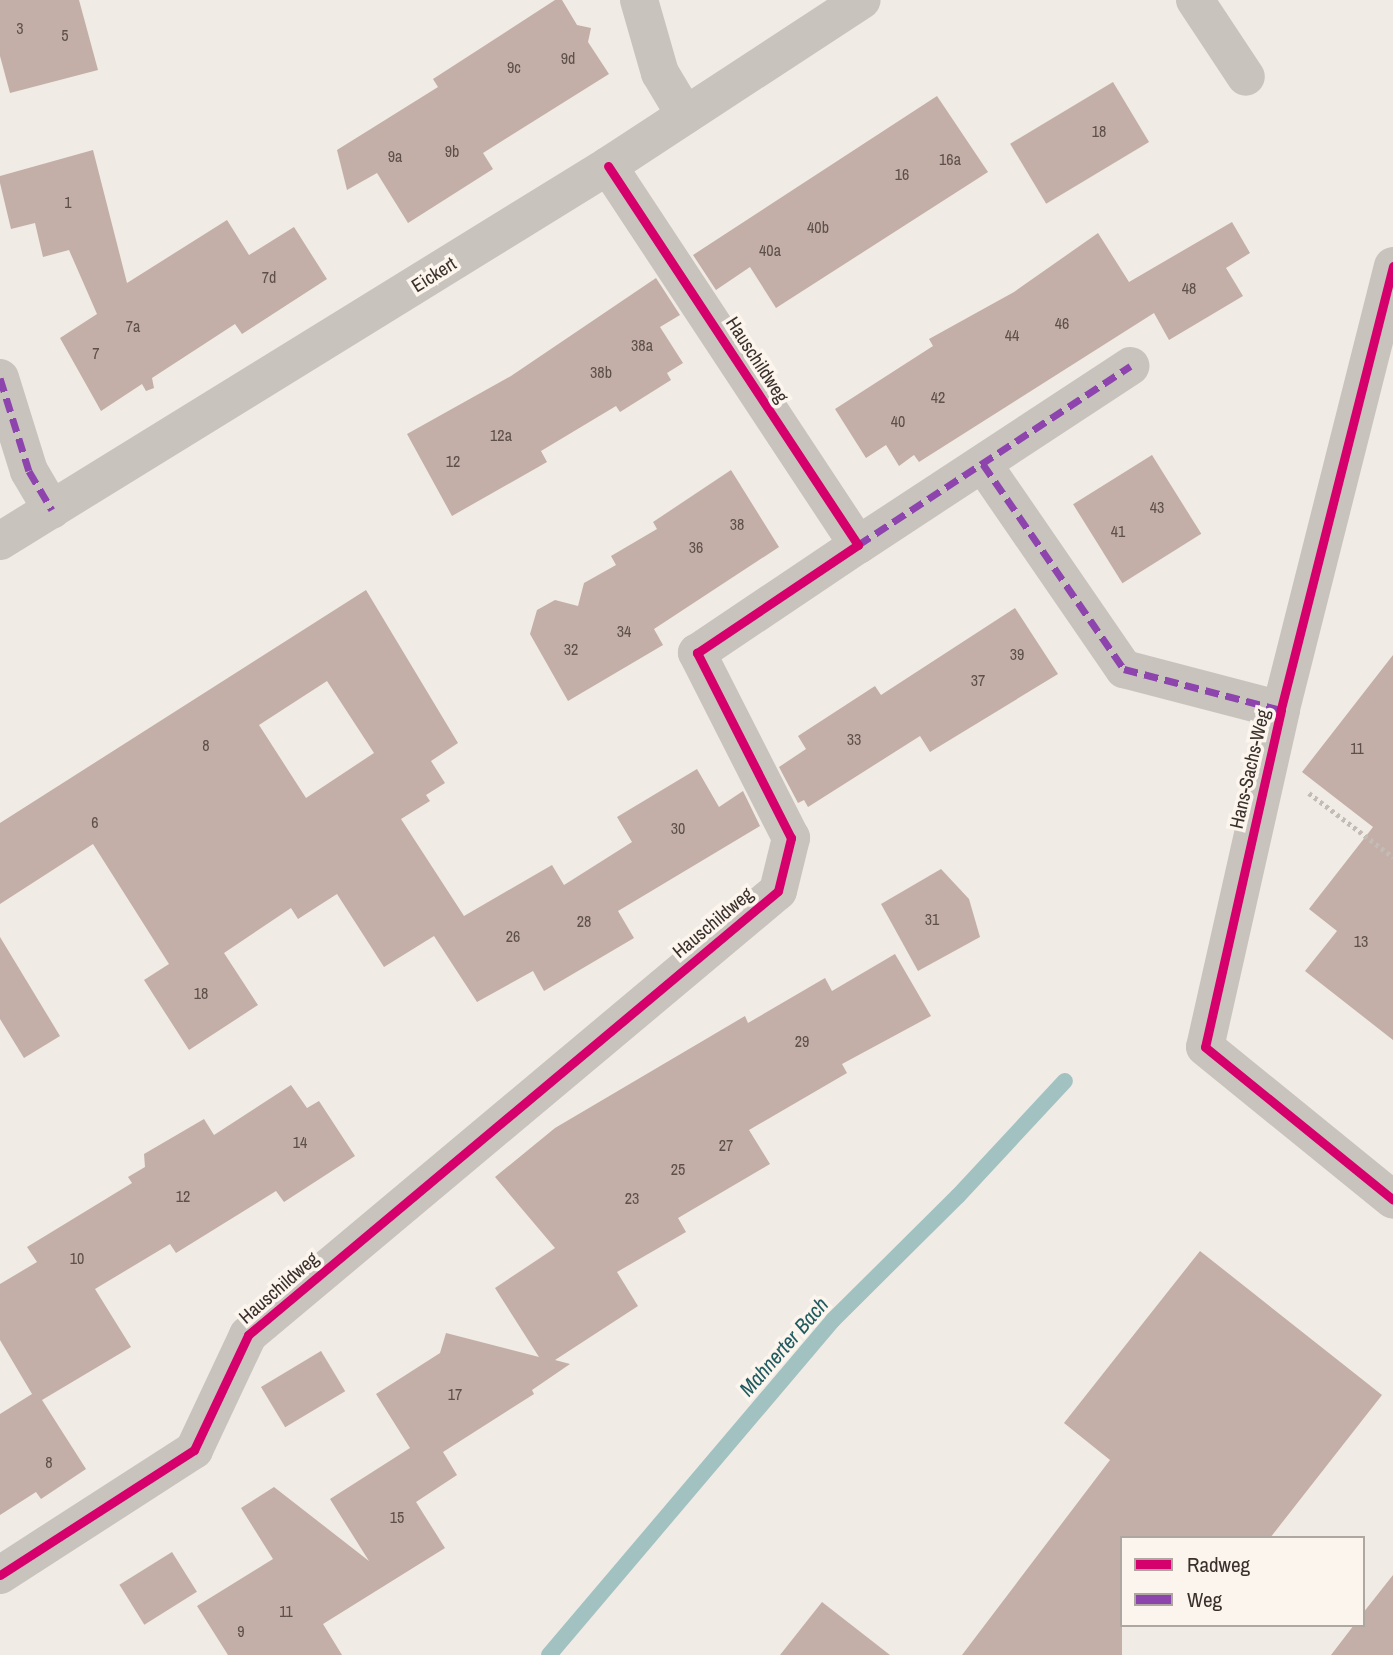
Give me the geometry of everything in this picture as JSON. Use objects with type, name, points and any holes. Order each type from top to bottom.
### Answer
[{"type":"street","points":[[639,0],[660,73],[685,115]]},
{"type":"street","name":"Eickert","points":[[0,541],[608,166],[862,0]]},
{"type":"street","points":[[1195,0],[1246,78]]},
{"type":"street","name":"Hauschildweg","points":[[608,166],[858,545]]},
{"type":"street","name":"Hans-Sachs-Weg","points":[[1393,266],[1281,710],[1205,1047],[1393,1200]]},
{"type":"street","name":"Hauschildweg","points":[[0,1575],[194,1450],[248,1335],[778,891],[791,838],[697,653],[1130,366]]},
{"type":"street","points":[[0,378],[29,471],[52,510]]},
{"type":"street","points":[[983,464],[1124,669],[1281,710]]},
{"type":"path","points":[[1269,763],[1393,857]]},
{"type":"building","points":[[0,0],[79,0],[98,70],[10,93],[0,56]]},
{"type":"building","points":[[555,0],[562,0],[577,25],[591,28],[588,42],[609,74],[483,153],[493,169],[408,223],[377,173],[347,190],[337,150],[438,87],[433,79]]},
{"type":"building","points":[[1113,82],[1149,142],[1046,204],[1010,144]]},
{"type":"building","points":[[937,96],[988,172],[776,308],[750,267],[716,290],[693,255]]},
{"type":"building","points":[[93,150],[127,283],[227,220],[249,255],[294,227],[327,279],[242,334],[235,324],[152,378],[154,388],[146,391],[142,384],[101,411],[60,338],[97,314],[69,250],[43,257],[35,223],[11,229],[0,183],[0,176]]},
{"type":"building","points":[[1232,222],[1250,253],[1226,268],[1243,296],[1169,340],[1154,313],[919,462],[914,455],[899,466],[886,445],[866,458],[835,409],[933,346],[929,339],[1014,292],[1098,233],[1129,282]]},
{"type":"building","points":[[656,278],[680,315],[660,327],[683,363],[667,373],[671,380],[620,412],[616,406],[541,451],[547,462],[452,516],[407,434],[511,376]]},
{"type":"building","points":[[1152,455],[1201,534],[1122,583],[1073,504]]},
{"type":"building","points":[[731,470],[779,547],[654,629],[663,645],[568,701],[530,634],[537,610],[555,600],[578,606],[584,583],[616,565],[611,556],[657,529],[653,522]]},
{"type":"building","points":[[366,590],[458,743],[431,761],[445,783],[426,795],[430,801],[401,819],[464,916],[552,865],[564,885],[632,842],[617,817],[697,769],[719,807],[743,791],[760,826],[618,911],[634,938],[544,991],[533,971],[477,1002],[434,936],[384,967],[337,894],[298,919],[291,908],[224,953],[258,1005],[189,1050],[144,980],[169,964],[93,844],[0,904],[0,823]],"holes":[[[327,681],[374,753],[306,798],[259,725]]]},
{"type":"building","points":[[1015,608],[1058,674],[930,752],[920,736],[808,807],[804,800],[798,803],[779,767],[806,749],[798,736],[875,686],[881,695]]},
{"type":"building","points":[[1393,655],[1393,1040],[1305,971],[1337,931],[1309,909],[1373,827],[1302,772]]},
{"type":"building","points":[[941,869],[969,899],[980,937],[918,971],[881,904]]},
{"type":"building","points":[[0,937],[60,1036],[24,1058],[0,1019]]},
{"type":"building","points":[[895,954],[931,1016],[842,1064],[847,1073],[749,1130],[770,1164],[678,1218],[686,1232],[617,1272],[638,1306],[555,1360],[570,1364],[532,1390],[534,1394],[443,1452],[457,1475],[416,1502],[445,1548],[323,1624],[342,1655],[228,1655],[197,1606],[273,1559],[241,1508],[274,1487],[369,1561],[330,1499],[410,1448],[376,1394],[440,1353],[446,1333],[539,1357],[495,1288],[555,1248],[495,1177],[555,1128],[745,1016],[748,1023],[825,978],[832,991]]},
{"type":"building","points":[[291,1085],[307,1108],[319,1101],[355,1156],[284,1202],[276,1191],[176,1253],[170,1244],[95,1289],[131,1347],[42,1400],[86,1469],[41,1499],[36,1492],[0,1515],[0,1414],[32,1394],[0,1340],[0,1284],[37,1262],[27,1247],[132,1183],[128,1177],[145,1167],[144,1154],[204,1119],[214,1135]]},
{"type":"building","points":[[1200,1251],[1382,1395],[1272,1536],[1120,1536],[1122,1655],[962,1655],[1110,1460],[1064,1423]]},
{"type":"building","points":[[321,1351],[345,1391],[285,1427],[261,1387]]},
{"type":"building","points":[[172,1552],[197,1592],[144,1625],[119,1585]]},
{"type":"building","points":[[1393,1575],[1393,1655],[1331,1655],[1352,1627],[1365,1627],[1365,1610]]},
{"type":"building","points":[[822,1602],[890,1655],[780,1655]]},
{"type":"waterway","name":"Mahnerter Bach","points":[[549,1655],[833,1320],[958,1196],[1065,1081]]},
{"type":"marked path","points":[[858,545],[1130,366]]},
{"type":"marked path","points":[[0,378],[29,471],[52,510]]},
{"type":"marked path","points":[[983,464],[1124,669],[1281,710]]},
{"type":"cycle path","points":[[0,1575],[194,1450],[248,1335],[778,891],[791,838],[697,653],[858,545],[608,166]]},
{"type":"cycle path","points":[[1393,266],[1281,710],[1205,1047],[1393,1200]]}]
